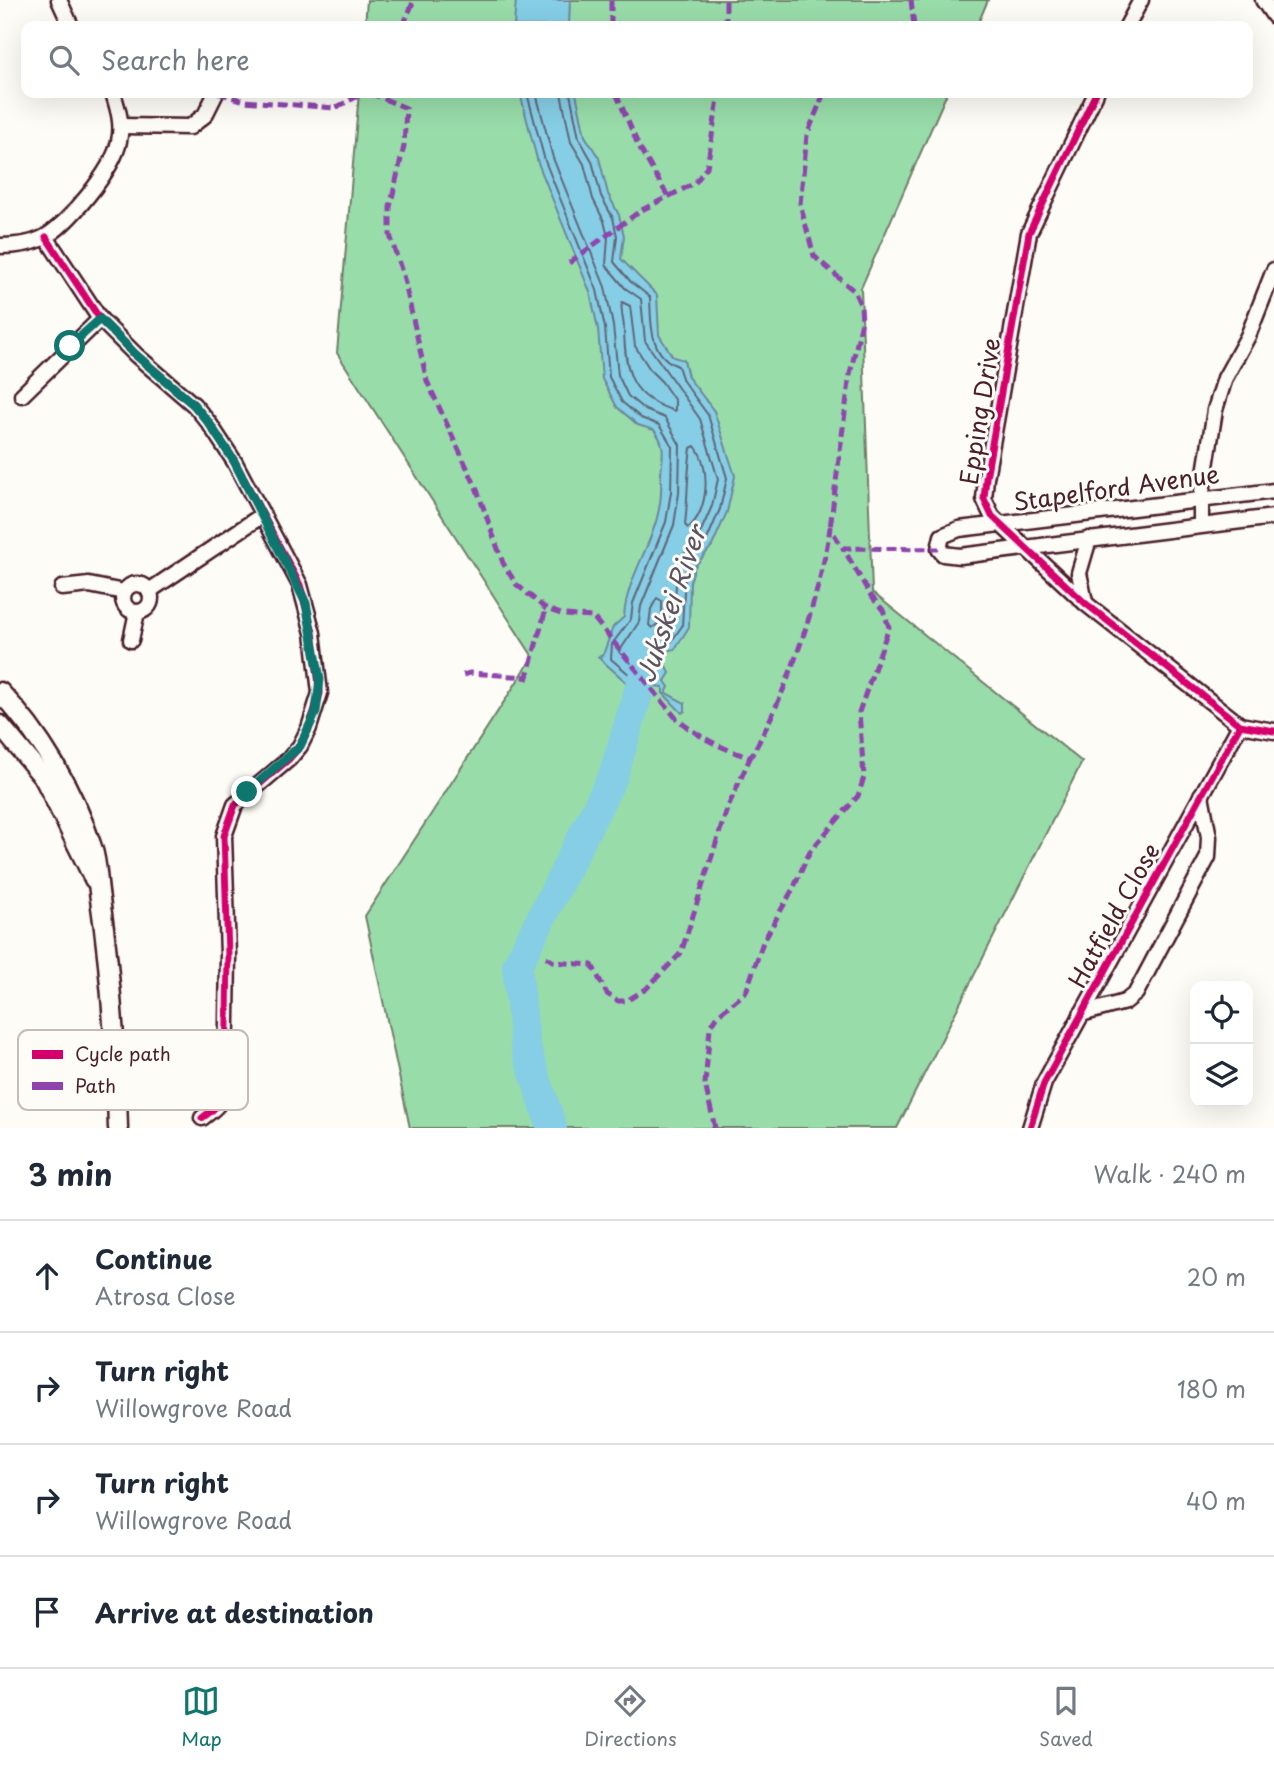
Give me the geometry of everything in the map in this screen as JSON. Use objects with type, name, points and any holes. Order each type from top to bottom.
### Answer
[{"type":"street","points":[[59,0],[69,21]]},
{"type":"street","points":[[1130,21],[1141,0]]},
{"type":"street","points":[[1264,0],[1274,16]]},
{"type":"street","points":[[0,246],[28,244],[46,237],[106,173],[119,142],[121,126],[114,98]]},
{"type":"street","points":[[121,126],[190,127],[205,115],[214,98]]},
{"type":"street","name":"Epping Drive","points":[[1094,98],[1029,233],[984,489],[986,509],[999,526],[1085,603],[1240,725],[1274,731]]},
{"type":"street","points":[[46,237],[100,319],[202,414],[234,461],[300,585],[313,633],[320,693],[316,712],[300,746],[247,792],[235,805],[229,819],[223,853],[228,955],[227,1030]]},
{"type":"street","points":[[1201,525],[1201,498],[1207,449],[1225,378],[1248,335],[1274,270]]},
{"type":"street","points":[[23,395],[100,319]]},
{"type":"street","name":"Stapelford Avenue","points":[[1274,491],[1201,498],[949,532],[942,536],[939,549],[943,554],[951,556],[1274,517]]},
{"type":"street","points":[[149,591],[261,516]]},
{"type":"street","points":[[1085,603],[1079,573],[1089,539]]},
{"type":"street","points":[[62,588],[89,585],[124,592],[137,584],[149,591]]},
{"type":"street","points":[[136,612],[149,605],[149,591]]},
{"type":"street","points":[[124,592],[124,603],[136,612]]},
{"type":"street","points":[[131,640],[136,612]]},
{"type":"street","points":[[0,692],[23,718],[77,809],[93,849],[112,1030]]},
{"type":"street","points":[[0,725],[44,778],[97,885]]},
{"type":"street","name":"Hatfield Close","points":[[1030,1128],[1038,1095],[1240,725]]},
{"type":"street","points":[[1081,1014],[1125,1002],[1136,993],[1209,857],[1209,837],[1201,795]]},
{"type":"street","points":[[117,1110],[118,1128]]},
{"type":"street","points":[[202,1118],[214,1110]]},
{"type":"green space","points":[[367,0],[988,0],[979,21],[365,21]]},
{"type":"green space","points":[[359,98],[945,98],[861,288],[872,592],[1082,762],[897,1128],[410,1128],[365,916],[533,657],[337,353]]},
{"type":"water","points":[[516,0],[570,0],[569,21],[514,21]]},
{"type":"water","points":[[521,98],[577,98],[585,136],[599,158],[608,194],[619,215],[624,236],[621,259],[657,295],[659,335],[673,357],[684,360],[688,377],[714,411],[735,476],[727,512],[712,546],[695,566],[690,582],[689,627],[675,649],[667,651],[664,663],[670,673],[665,681],[669,687],[666,693],[685,703],[685,711],[682,713],[663,693],[663,687],[653,686],[643,697],[598,657],[603,655],[613,627],[624,617],[631,583],[657,518],[663,449],[654,430],[638,425],[617,407],[602,379],[598,329],[590,292],[538,163]]},
{"type":"waterway","name":"Jukskei River","points":[[552,1128],[525,1045],[517,966],[613,776],[650,654]]},
{"type":"marked path","points":[[405,21],[414,0]]},
{"type":"marked path","points":[[611,0],[611,21]]},
{"type":"marked path","points":[[726,0],[726,21]]},
{"type":"marked path","points":[[911,0],[913,21]]},
{"type":"marked path","points":[[235,98],[335,108],[354,98]]},
{"type":"marked path","points":[[382,98],[406,108],[404,146],[390,207],[390,235],[404,279],[427,381],[476,487],[503,563],[516,584],[546,609],[564,615],[593,617],[676,718],[711,742],[750,758],[777,705],[800,646],[818,585],[830,528],[843,548],[939,549]]},
{"type":"marked path","points":[[618,98],[639,147],[669,198]]},
{"type":"marked path","points":[[569,263],[640,211],[695,183],[707,167],[718,98]]},
{"type":"marked path","points":[[822,98],[807,135],[800,204],[814,256],[854,291],[861,306],[862,321],[850,374],[830,528]]},
{"type":"marked path","points":[[715,1128],[705,1084],[710,1028],[718,1015],[746,992],[763,942],[794,887],[810,851],[858,796],[864,777],[859,712],[889,627],[883,610],[871,596],[843,548]]},
{"type":"marked path","points":[[526,680],[546,609]]},
{"type":"marked path","points":[[463,675],[470,673],[527,677]]},
{"type":"marked path","points":[[546,957],[554,962],[592,965],[607,994],[618,1001],[626,1001],[646,989],[681,953],[727,809],[750,758]]},
{"type":"cycle path","points":[[1094,98],[1029,233],[984,499],[992,516],[1085,603],[1240,725],[1274,731]]},
{"type":"cycle path","points":[[46,237],[100,319],[136,355],[194,405],[209,423],[234,461],[300,585],[313,633],[320,693],[309,728],[300,746],[289,759],[235,805],[224,836],[228,955],[227,1030]]},
{"type":"cycle path","points":[[1030,1128],[1044,1083],[1240,725]]},
{"type":"cycle path","points":[[202,1118],[212,1110]]},
{"type":"route","points":[[70,346],[100,319],[136,355],[194,405],[234,461],[300,585],[313,633],[320,679],[316,712],[300,746],[289,759],[247,792]]}]
